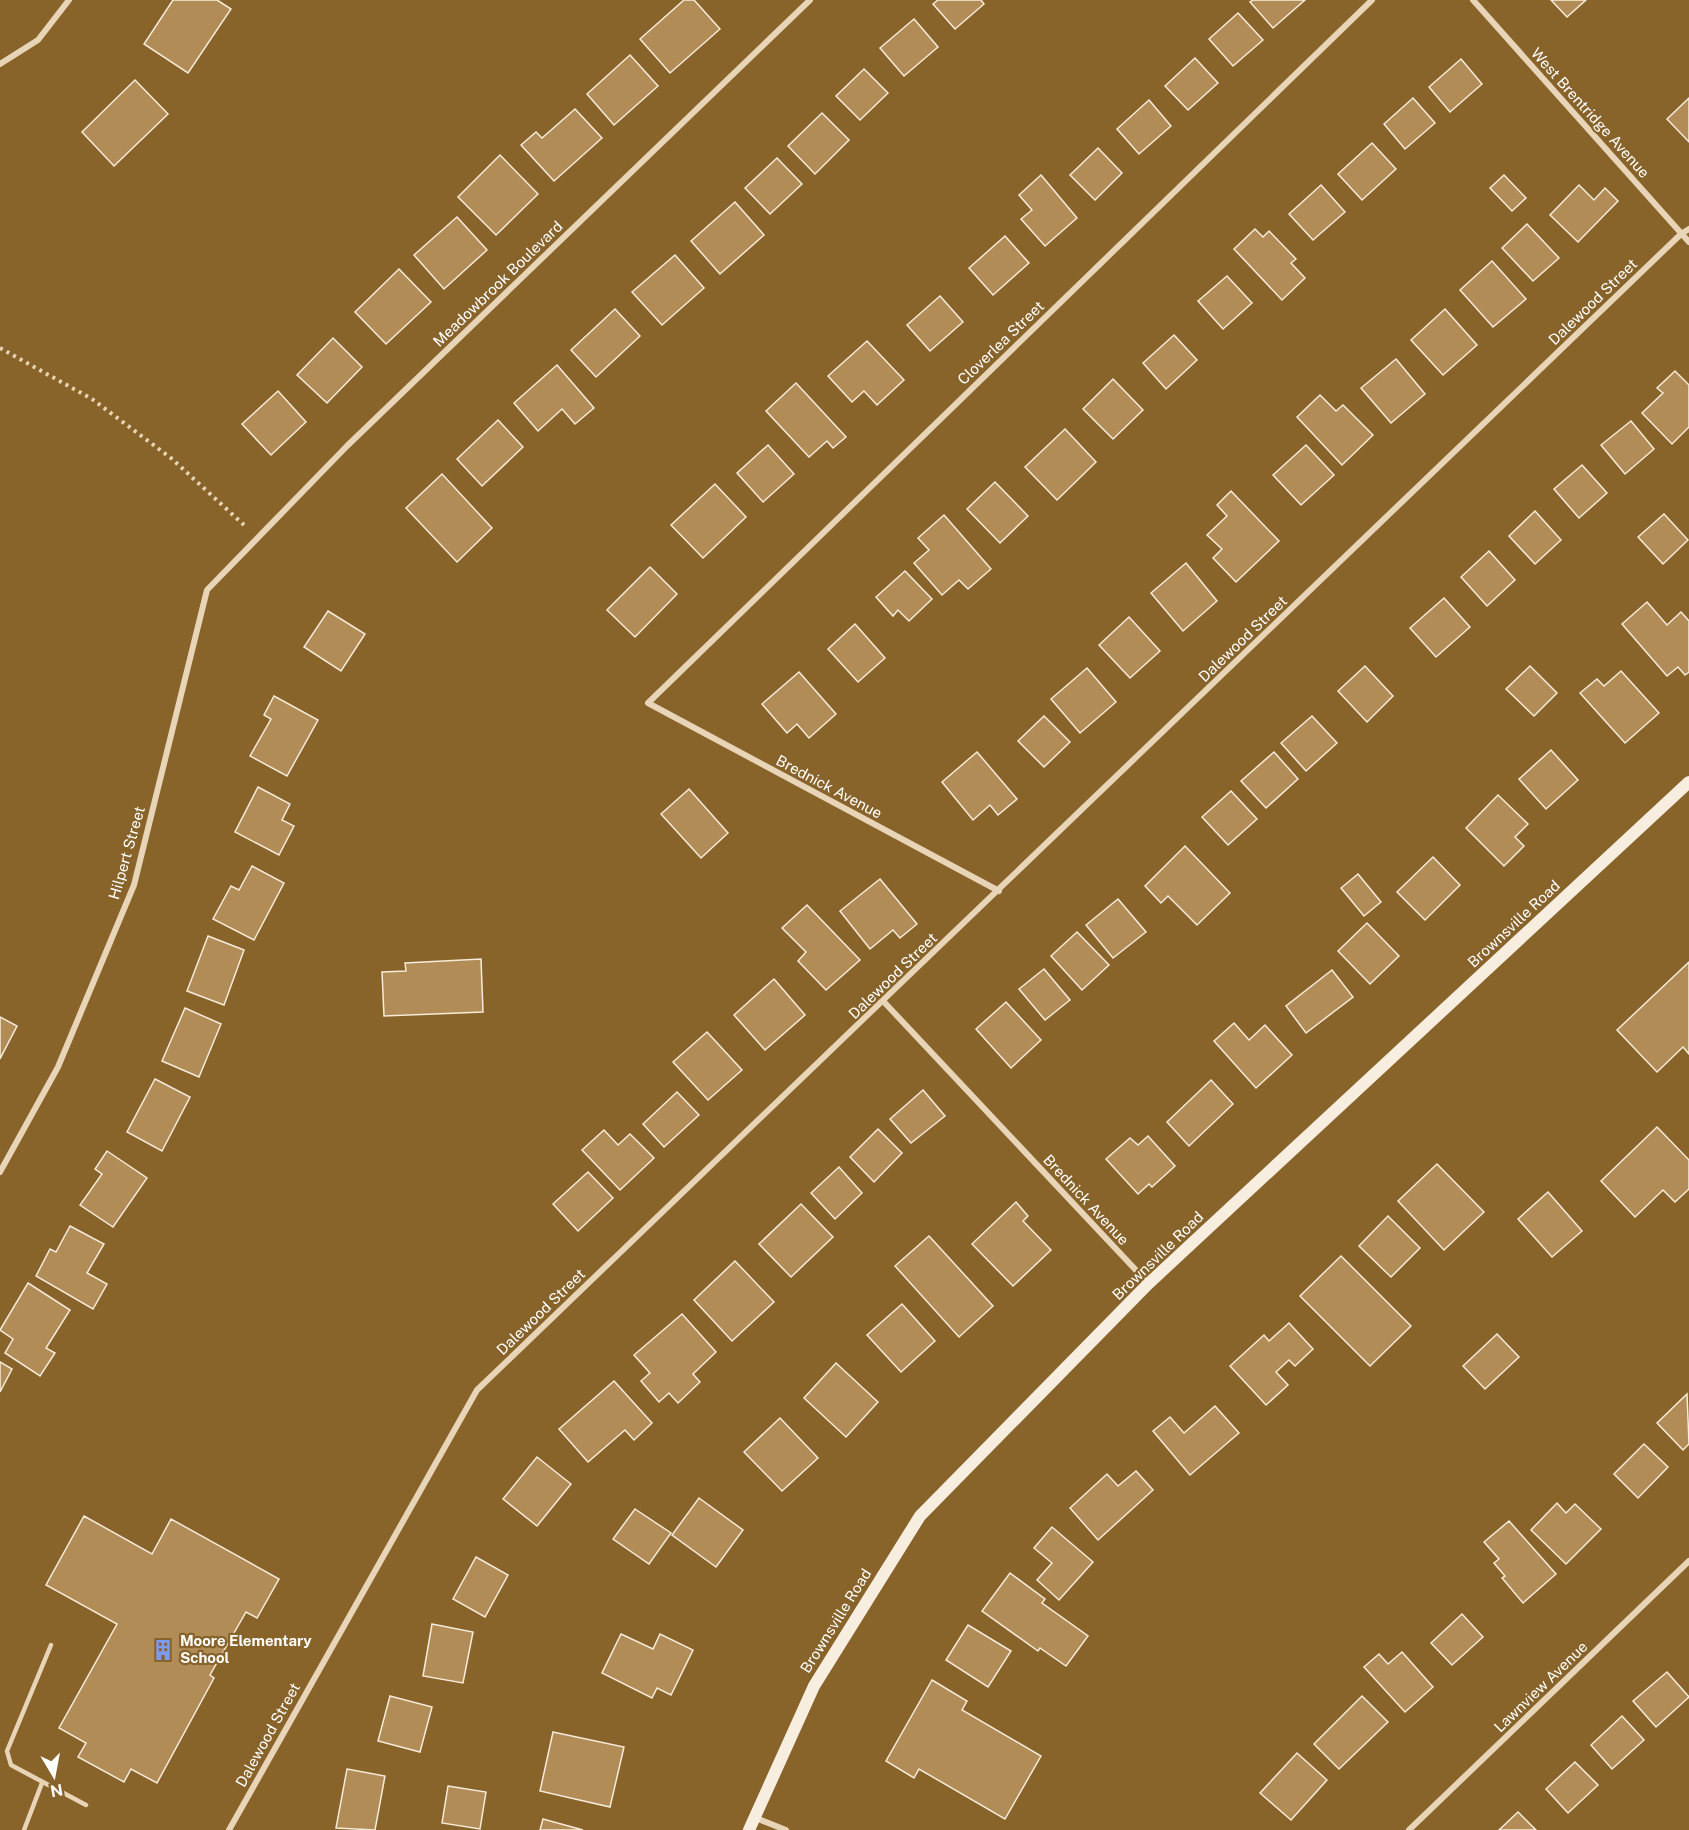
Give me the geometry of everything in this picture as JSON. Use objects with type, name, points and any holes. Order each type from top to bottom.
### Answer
[{"type":"main road","name":"Brownsville Road","points":[[749,1830],[814,1686],[920,1516],[1148,1284],[1689,782]]},
{"type":"street","points":[[0,64],[38,40],[69,0]]},
{"type":"street","name":"Meadowbrook Boulevard","points":[[207,590],[347,446],[810,0]]},
{"type":"street","name":"Cloverlea Street","points":[[648,703],[1372,0]]},
{"type":"street","name":"West Brentridge Avenue","points":[[1473,0],[1689,242]]},
{"type":"street","name":"Dalewood Street","points":[[228,1830],[477,1390],[884,1002],[1681,234],[1689,229]]},
{"type":"street","name":"Hilpert Street","points":[[0,1172],[58,1066],[134,885],[207,590]]},
{"type":"street","name":"Brednick Avenue","points":[[648,703],[999,891]]},
{"type":"street","name":"Brednick Avenue","points":[[884,1002],[1148,1284]]},
{"type":"street","name":"Lawnview Avenue","points":[[1409,1830],[1689,1561]]},
{"type":"street","points":[[753,1817],[786,1830]]},
{"type":"lane","points":[[51,1645],[7,1751],[11,1765],[86,1805]]},
{"type":"lane","points":[[24,1830],[42,1782]]},
{"type":"path","points":[[0,348],[92,399],[171,458],[257,538]]},
{"type":"building","points":[[173,0],[217,0],[231,9],[188,73],[144,44]]},
{"type":"building","points":[[684,0],[694,0],[720,29],[670,73],[640,39]]},
{"type":"building","points":[[938,0],[981,0],[984,4],[955,29],[933,4]]},
{"type":"building","points":[[1253,0],[1305,0],[1273,28],[1250,2]]},
{"type":"building","points":[[1551,0],[1586,0],[1567,17]]},
{"type":"building","points":[[1238,13],[1263,40],[1233,66],[1209,39]]},
{"type":"building","points":[[914,19],[938,47],[904,76],[880,48]]},
{"type":"building","points":[[630,55],[658,86],[614,125],[587,94]]},
{"type":"building","points":[[1195,58],[1218,83],[1188,110],[1165,86]]},
{"type":"building","points":[[1461,59],[1482,84],[1450,112],[1429,87]]},
{"type":"building","points":[[864,69],[888,93],[860,120],[836,96]]},
{"type":"building","points":[[135,80],[168,114],[114,166],[82,132]]},
{"type":"building","points":[[1413,98],[1435,123],[1405,149],[1384,124]]},
{"type":"building","points":[[1689,98],[1689,142],[1667,119]]},
{"type":"building","points":[[1149,100],[1171,126],[1139,154],[1117,129]]},
{"type":"building","points":[[575,109],[602,138],[554,181],[521,145],[536,132],[542,138]]},
{"type":"building","points":[[822,113],[849,140],[815,174],[788,146]]},
{"type":"building","points":[[1372,143],[1396,169],[1362,200],[1338,174]]},
{"type":"building","points":[[1098,148],[1122,173],[1095,200],[1070,175]]},
{"type":"building","points":[[500,155],[538,194],[496,235],[458,197]]},
{"type":"building","points":[[777,158],[802,184],[770,214],[745,188]]},
{"type":"building","points":[[1041,175],[1077,218],[1045,246],[1021,219],[1032,210],[1019,195]]},
{"type":"building","points":[[1504,175],[1526,198],[1512,211],[1490,188]]},
{"type":"building","points":[[1321,185],[1345,212],[1313,240],[1289,214]]},
{"type":"building","points":[[1579,185],[1594,200],[1605,188],[1618,201],[1578,242],[1550,215]]},
{"type":"building","points":[[735,202],[764,235],[720,274],[691,241]]},
{"type":"building","points":[[457,217],[487,250],[444,289],[414,255]]},
{"type":"building","points":[[1527,224],[1559,258],[1533,281],[1502,248]]},
{"type":"building","points":[[1255,229],[1263,237],[1269,231],[1296,259],[1291,263],[1305,278],[1282,300],[1234,249]]},
{"type":"building","points":[[1005,236],[1029,263],[993,295],[969,268]]},
{"type":"building","points":[[675,255],[704,288],[662,325],[632,292]]},
{"type":"building","points":[[1492,261],[1526,299],[1493,327],[1460,290]]},
{"type":"building","points":[[399,269],[431,302],[386,344],[355,312]]},
{"type":"building","points":[[1227,276],[1252,303],[1223,329],[1198,301]]},
{"type":"building","points":[[940,296],[963,322],[930,351],[907,325]]},
{"type":"building","points":[[615,309],[640,336],[596,377],[571,350]]},
{"type":"building","points":[[1445,309],[1477,345],[1443,375],[1411,340]]},
{"type":"building","points":[[1174,335],[1197,360],[1166,389],[1143,363]]},
{"type":"building","points":[[333,338],[362,367],[327,403],[297,375]]},
{"type":"building","points":[[867,341],[904,380],[877,405],[864,391],[852,402],[828,376]]},
{"type":"building","points":[[1396,359],[1425,394],[1391,423],[1361,388]]},
{"type":"building","points":[[557,365],[594,408],[575,424],[562,409],[538,431],[514,403]]},
{"type":"building","points":[[1675,371],[1689,385],[1689,427],[1672,444],[1642,413],[1663,393],[1657,388]]},
{"type":"building","points":[[1113,379],[1143,410],[1113,439],[1083,409]]},
{"type":"building","points":[[796,383],[846,437],[833,448],[827,441],[809,457],[766,411]]},
{"type":"building","points":[[278,391],[306,422],[271,455],[242,424]]},
{"type":"building","points":[[1320,395],[1336,411],[1343,405],[1373,435],[1342,465],[1297,417]]},
{"type":"building","points":[[498,420],[523,447],[482,486],[457,459]]},
{"type":"building","points":[[1631,421],[1654,449],[1625,474],[1601,445]]},
{"type":"building","points":[[1065,429],[1096,462],[1057,500],[1025,467]]},
{"type":"building","points":[[768,445],[794,474],[763,502],[737,473]]},
{"type":"building","points":[[1306,445],[1334,475],[1301,505],[1273,475]]},
{"type":"building","points":[[1582,465],[1607,493],[1579,518],[1554,489]]},
{"type":"building","points":[[442,474],[492,528],[457,562],[406,508]]},
{"type":"building","points":[[995,482],[1028,516],[1000,543],[967,509]]},
{"type":"building","points":[[715,484],[746,517],[703,558],[671,525]]},
{"type":"building","points":[[1231,491],[1279,541],[1236,582],[1213,558],[1222,549],[1207,535],[1227,516],[1217,505]]},
{"type":"building","points":[[1535,511],[1561,540],[1535,564],[1509,536]]},
{"type":"building","points":[[1664,514],[1688,540],[1663,564],[1638,537]]},
{"type":"building","points":[[944,515],[991,569],[968,589],[959,580],[942,595],[914,563],[929,550],[918,538]]},
{"type":"building","points":[[1489,551],[1515,580],[1487,606],[1461,577]]},
{"type":"building","points":[[1186,563],[1217,601],[1183,631],[1151,593]]},
{"type":"building","points":[[650,567],[677,594],[635,637],[607,610]]},
{"type":"building","points":[[905,571],[932,599],[909,621],[898,610],[893,616],[876,597]]},
{"type":"building","points":[[1444,598],[1470,627],[1436,657],[1410,628]]},
{"type":"building","points":[[1647,602],[1667,625],[1681,612],[1689,621],[1689,672],[1685,675],[1678,667],[1667,676],[1622,624]]},
{"type":"building","points":[[328,611],[365,634],[341,671],[304,647]]},
{"type":"building","points":[[1129,617],[1160,651],[1130,678],[1099,645]]},
{"type":"building","points":[[855,624],[885,658],[858,682],[828,649]]},
{"type":"building","points":[[1365,666],[1393,696],[1367,722],[1338,691]]},
{"type":"building","points":[[1530,666],[1557,693],[1534,716],[1506,689]]},
{"type":"building","points":[[1087,668],[1116,702],[1080,733],[1051,699]]},
{"type":"building","points":[[1621,671],[1659,713],[1625,743],[1580,693],[1597,679],[1604,686]]},
{"type":"building","points":[[799,672],[836,714],[809,738],[797,724],[787,733],[762,704]]},
{"type":"building","points":[[274,696],[318,720],[287,776],[250,756],[271,719],[264,715]]},
{"type":"building","points":[[1044,716],[1070,742],[1044,767],[1018,741]]},
{"type":"building","points":[[1312,716],[1337,743],[1306,771],[1281,743]]},
{"type":"building","points":[[1551,750],[1578,780],[1546,809],[1519,779]]},
{"type":"building","points":[[977,752],[1017,799],[998,815],[990,805],[973,820],[942,782]]},
{"type":"building","points":[[1274,752],[1298,779],[1266,808],[1241,781]]},
{"type":"building","points":[[258,787],[290,804],[282,820],[294,826],[279,855],[235,832]]},
{"type":"building","points":[[689,789],[728,833],[701,858],[661,814]]},
{"type":"building","points":[[1231,791],[1257,819],[1228,845],[1202,817]]},
{"type":"building","points":[[1498,795],[1528,824],[1515,837],[1524,846],[1504,866],[1466,828]]},
{"type":"building","points":[[1185,846],[1230,893],[1197,925],[1168,896],[1161,903],[1145,886]]},
{"type":"building","points":[[1433,857],[1460,885],[1425,920],[1397,892]]},
{"type":"building","points":[[252,866],[284,883],[254,940],[213,919],[231,886],[239,890]]},
{"type":"building","points":[[1358,874],[1381,902],[1364,916],[1341,888]]},
{"type":"building","points":[[880,879],[917,924],[900,938],[893,930],[870,949],[840,911]]},
{"type":"building","points":[[1118,899],[1146,932],[1113,958],[1086,925]]},
{"type":"building","points":[[807,905],[860,960],[826,990],[798,961],[806,952],[782,928]]},
{"type":"building","points":[[1367,923],[1399,956],[1370,984],[1338,951]]},
{"type":"building","points":[[1077,932],[1109,965],[1082,990],[1051,956]]},
{"type":"building","points":[[208,936],[244,950],[224,1005],[187,991]]},
{"type":"building","points":[[481,959],[483,1012],[384,1016],[382,972],[406,971],[405,963]]},
{"type":"building","points":[[1689,962],[1689,1054],[1683,1047],[1657,1072],[1617,1030]]},
{"type":"building","points":[[1044,969],[1070,1000],[1045,1020],[1019,989]]},
{"type":"building","points":[[1332,970],[1353,997],[1306,1033],[1286,1006]]},
{"type":"building","points":[[774,979],[805,1015],[765,1050],[734,1015]]},
{"type":"building","points":[[1006,1002],[1041,1040],[1011,1068],[976,1029]]},
{"type":"building","points":[[185,1008],[221,1024],[199,1077],[162,1061]]},
{"type":"building","points":[[0,1017],[17,1026],[0,1059]]},
{"type":"building","points":[[1234,1023],[1249,1040],[1265,1025],[1292,1055],[1256,1088],[1214,1041]]},
{"type":"building","points":[[707,1032],[742,1070],[708,1100],[673,1062]]},
{"type":"building","points":[[155,1079],[190,1097],[162,1151],[127,1132]]},
{"type":"building","points":[[1211,1080],[1233,1104],[1189,1146],[1167,1122]]},
{"type":"building","points":[[923,1090],[945,1116],[911,1143],[890,1119]]},
{"type":"building","points":[[677,1092],[699,1115],[664,1147],[643,1124]]},
{"type":"building","points":[[1657,1127],[1689,1160],[1689,1189],[1675,1202],[1663,1190],[1635,1217],[1601,1181]]},
{"type":"building","points":[[878,1129],[902,1153],[874,1182],[850,1157]]},
{"type":"building","points":[[604,1130],[618,1145],[630,1134],[654,1158],[620,1190],[582,1150]]},
{"type":"building","points":[[1148,1136],[1175,1166],[1152,1187],[1149,1184],[1138,1194],[1106,1159],[1130,1138],[1138,1145]]},
{"type":"building","points":[[107,1151],[147,1178],[113,1227],[80,1205],[102,1174],[95,1169]]},
{"type":"building","points":[[1437,1164],[1484,1212],[1444,1250],[1398,1201]]},
{"type":"building","points":[[839,1167],[862,1193],[835,1219],[811,1193]]},
{"type":"building","points":[[588,1172],[613,1198],[578,1231],[553,1204]]},
{"type":"building","points":[[1548,1192],[1582,1231],[1552,1257],[1518,1219]]},
{"type":"building","points":[[1016,1202],[1028,1216],[1023,1221],[1051,1250],[1013,1286],[972,1244]]},
{"type":"building","points":[[801,1204],[833,1237],[791,1277],[759,1244]]},
{"type":"building","points":[[1388,1216],[1420,1248],[1391,1277],[1359,1246]]},
{"type":"building","points":[[70,1226],[104,1244],[87,1273],[107,1284],[93,1309],[36,1276],[50,1249],[56,1252]]},
{"type":"building","points":[[929,1236],[993,1306],[959,1337],[895,1266]]},
{"type":"building","points":[[1341,1256],[1411,1326],[1370,1366],[1300,1296]]},
{"type":"building","points":[[735,1261],[774,1302],[732,1341],[694,1300]]},
{"type":"building","points":[[28,1283],[70,1310],[46,1348],[55,1353],[40,1376],[5,1353],[13,1339],[0,1330]]},
{"type":"building","points":[[902,1304],[935,1341],[901,1372],[867,1335]]},
{"type":"building","points":[[682,1314],[716,1352],[693,1374],[700,1382],[678,1403],[669,1393],[659,1402],[641,1381],[650,1373],[634,1355]]},
{"type":"building","points":[[1289,1323],[1313,1349],[1295,1366],[1289,1360],[1276,1372],[1288,1385],[1266,1405],[1230,1366],[1264,1335],[1269,1341]]},
{"type":"building","points":[[1497,1334],[1519,1357],[1485,1389],[1463,1366]]},
{"type":"building","points":[[0,1362],[12,1369],[0,1392]]},
{"type":"building","points":[[836,1363],[878,1402],[846,1437],[804,1398]]},
{"type":"building","points":[[614,1381],[652,1423],[634,1440],[625,1430],[588,1462],[559,1429]]},
{"type":"building","points":[[1687,1394],[1689,1444],[1683,1450],[1657,1423]]},
{"type":"building","points":[[1215,1406],[1239,1433],[1190,1475],[1153,1431],[1170,1417],[1184,1433]]},
{"type":"building","points":[[780,1418],[818,1458],[782,1491],[744,1452]]},
{"type":"building","points":[[1644,1444],[1668,1467],[1638,1498],[1614,1474]]},
{"type":"building","points":[[537,1457],[571,1484],[537,1526],[503,1499]]},
{"type":"building","points":[[1136,1471],[1153,1490],[1098,1540],[1070,1508],[1107,1474],[1118,1486]]},
{"type":"building","points":[[699,1498],[743,1530],[716,1567],[672,1535]]},
{"type":"building","points":[[1557,1503],[1566,1513],[1575,1504],[1601,1529],[1566,1564],[1531,1530]]},
{"type":"building","points":[[635,1509],[671,1533],[649,1564],[613,1539]]},
{"type":"building","name":"Moore Elementary School","points":[[84,1516],[152,1554],[171,1519],[279,1579],[257,1618],[246,1612],[210,1675],[214,1678],[157,1783],[131,1769],[124,1782],[78,1757],[86,1743],[59,1728],[117,1624],[46,1585]]},
{"type":"building","points":[[1509,1521],[1556,1574],[1523,1603],[1502,1578],[1505,1576],[1494,1563],[1499,1559],[1484,1542]]},
{"type":"building","points":[[1052,1527],[1093,1562],[1059,1600],[1037,1580],[1052,1563],[1034,1548]]},
{"type":"building","points":[[476,1557],[508,1575],[485,1617],[453,1599]]},
{"type":"building","points":[[1010,1573],[1045,1599],[1042,1603],[1088,1636],[1066,1666],[1040,1648],[1038,1651],[982,1611]]},
{"type":"building","points":[[1462,1614],[1483,1637],[1452,1665],[1431,1643]]},
{"type":"building","points":[[432,1624],[473,1632],[463,1683],[423,1676]]},
{"type":"building","points":[[968,1625],[1011,1651],[988,1687],[946,1660]]},
{"type":"building","points":[[621,1634],[653,1649],[660,1634],[693,1650],[671,1695],[657,1688],[652,1698],[602,1673]]},
{"type":"building","points":[[1402,1652],[1433,1687],[1405,1712],[1364,1667],[1379,1654],[1388,1664]]},
{"type":"building","points":[[1667,1672],[1689,1697],[1656,1727],[1633,1701]]},
{"type":"building","points":[[932,1680],[967,1701],[962,1710],[1041,1756],[1005,1819],[919,1769],[914,1778],[886,1761]]},
{"type":"building","points":[[390,1696],[432,1707],[420,1752],[378,1741]]},
{"type":"building","points":[[1362,1696],[1388,1722],[1339,1769],[1314,1744]]},
{"type":"building","points":[[1622,1716],[1644,1740],[1612,1769],[1591,1745]]},
{"type":"building","points":[[553,1732],[624,1747],[610,1807],[540,1791]]},
{"type":"building","points":[[1297,1753],[1327,1780],[1291,1820],[1260,1793]]},
{"type":"building","points":[[1575,1762],[1598,1785],[1568,1813],[1546,1789]]},
{"type":"building","points":[[347,1769],[385,1776],[375,1830],[336,1828]]},
{"type":"building","points":[[448,1786],[486,1792],[480,1829],[442,1823]]},
{"type":"building","points":[[1518,1812],[1536,1830],[1499,1830]]},
{"type":"building","points":[[543,1819],[583,1830],[540,1830]]},
{"type":"place","name":"Moore Elementary School","points":[[163,1650]]}]
